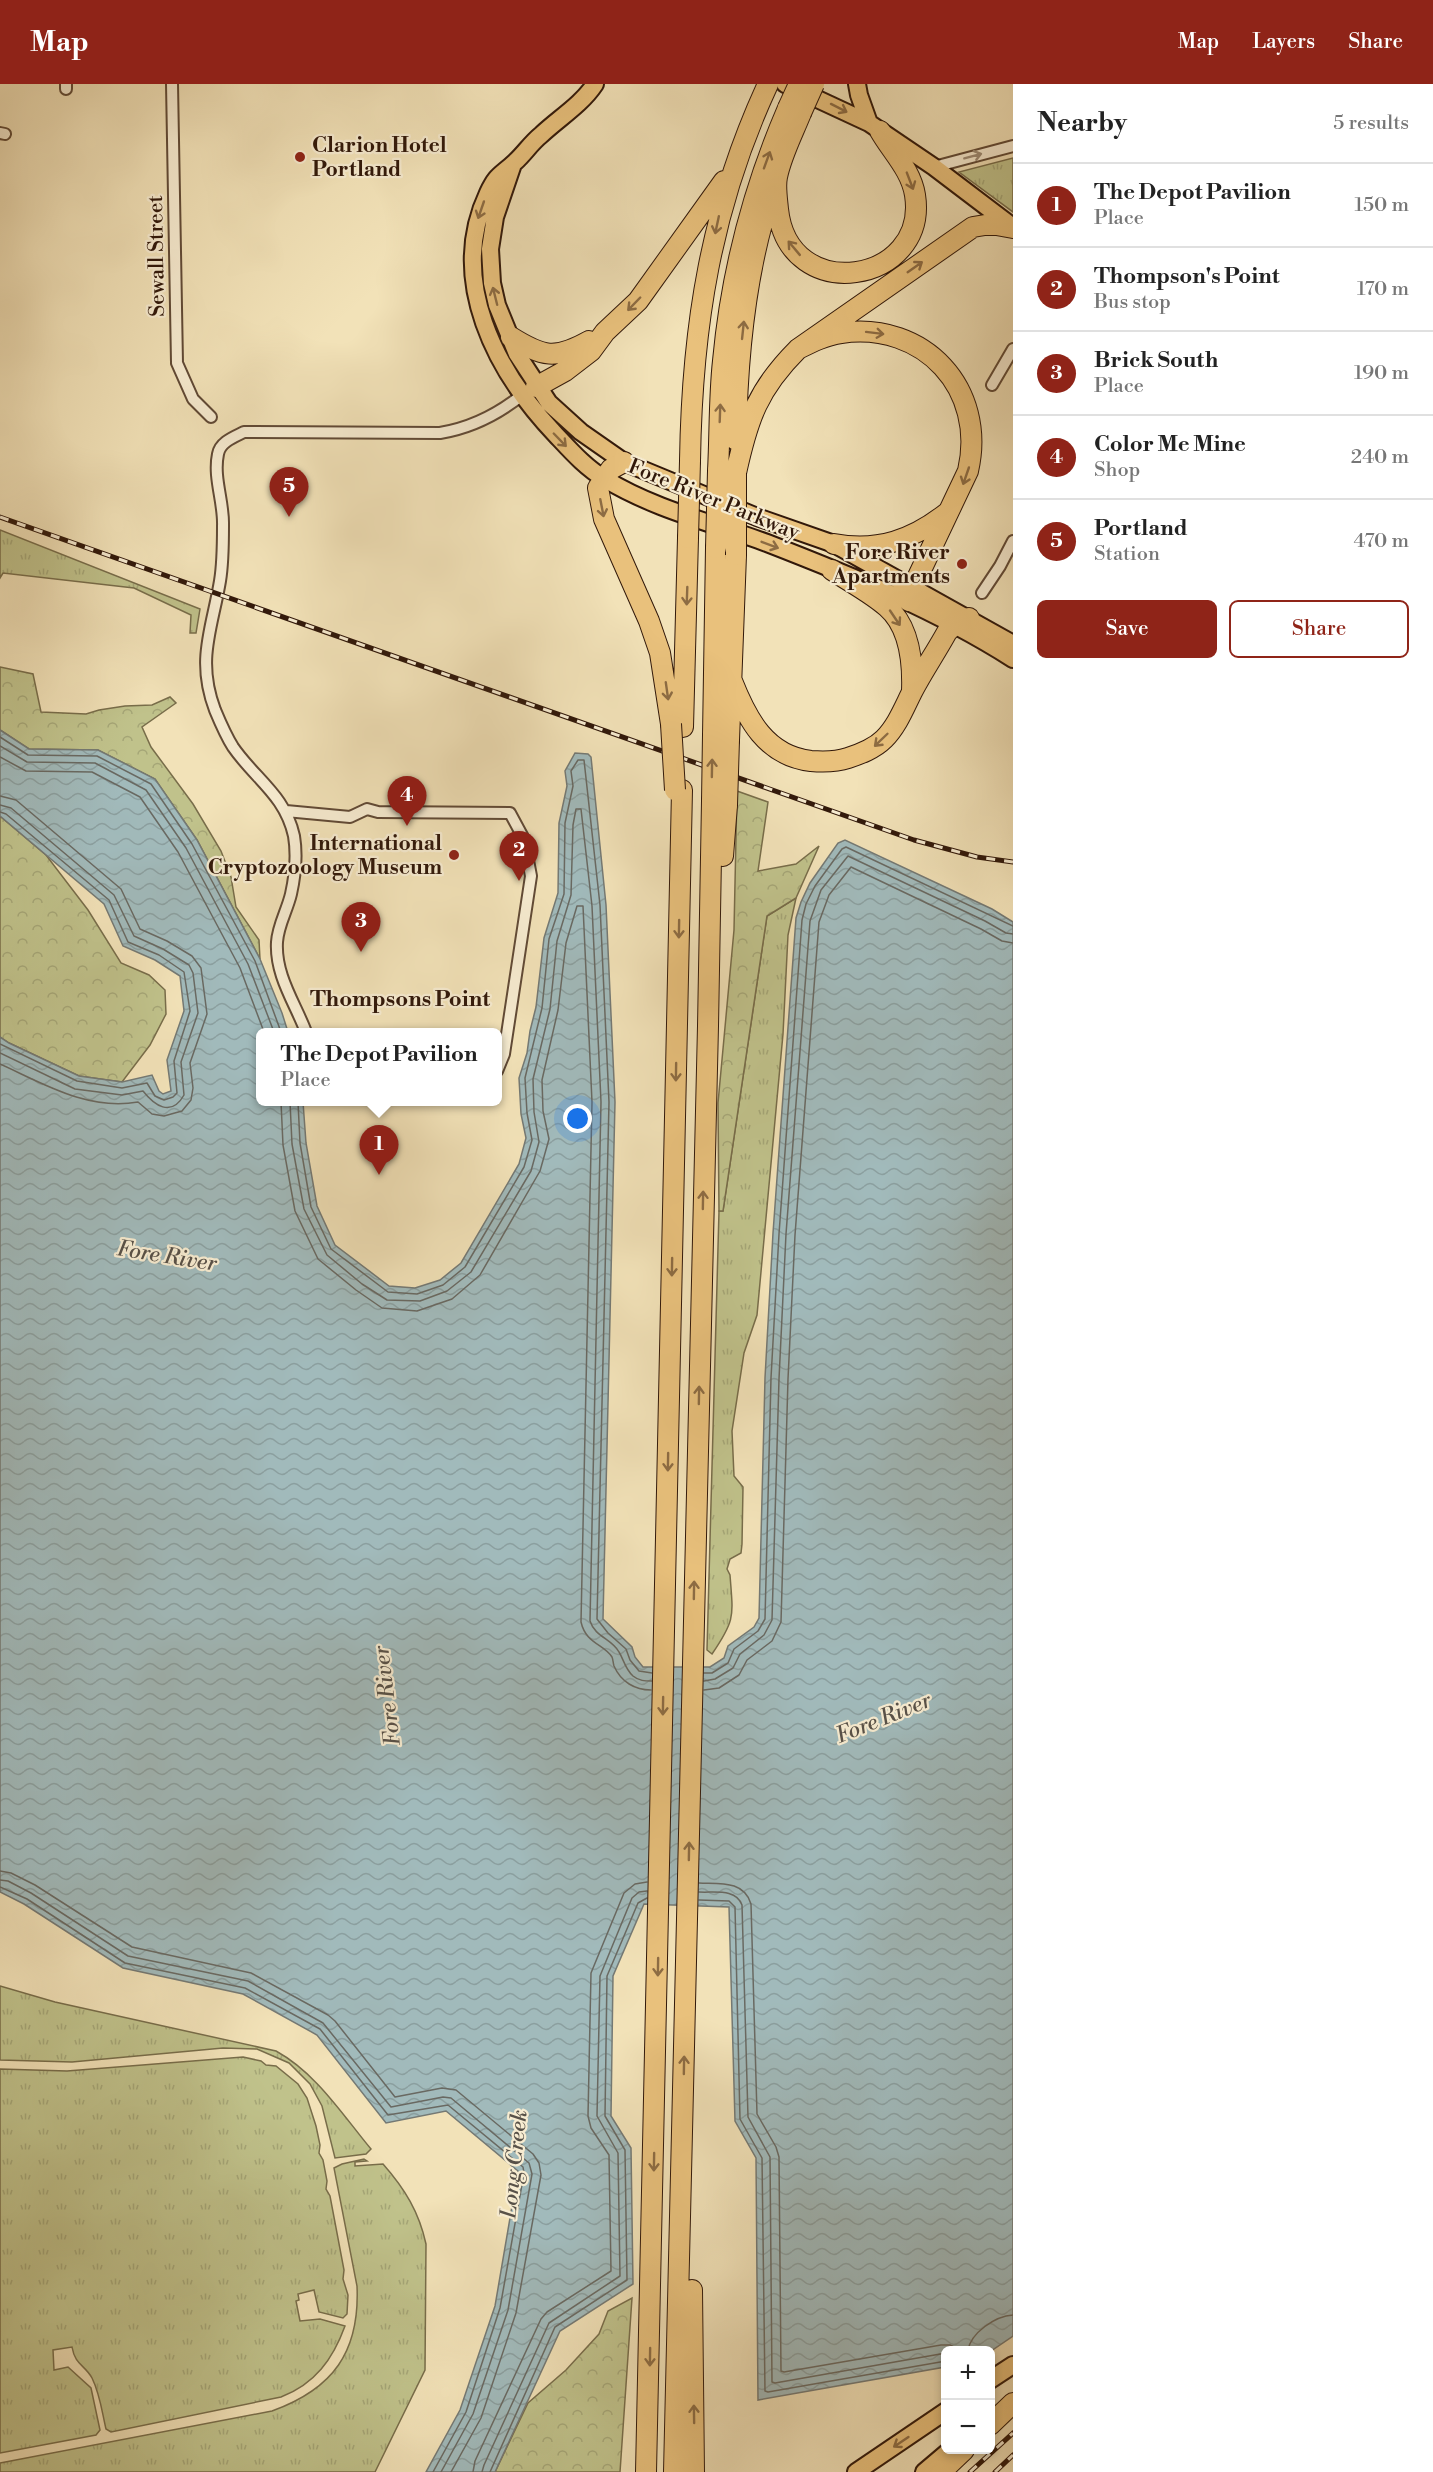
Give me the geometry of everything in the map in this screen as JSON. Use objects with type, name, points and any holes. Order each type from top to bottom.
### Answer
[{"type":"highway","points":[[674,2472],[708,1026],[721,737],[716,548],[737,400],[744,321],[764,220],[794,111],[799,84]]},
{"type":"highway","points":[[721,737],[732,681],[736,555],[727,472],[723,361],[732,297],[750,214],[772,146],[814,84]]},
{"type":"highway","points":[[646,2472],[681,870],[677,725],[688,538],[694,352],[701,299],[721,206],[733,169],[764,92]]},
{"type":"highway","points":[[776,178],[781,228],[793,249],[806,262],[820,269],[844,273],[866,272],[878,267],[891,257],[908,236],[914,223],[916,208],[915,194],[907,172],[875,127]]},
{"type":"highway","points":[[529,391],[565,371],[591,351],[605,332],[638,301],[733,169]]},
{"type":"highway","points":[[727,472],[752,411],[778,369],[798,349],[973,227],[991,224],[1013,227]]},
{"type":"highway","points":[[511,337],[533,351],[557,355],[568,352],[605,332]]},
{"type":"highway","points":[[798,349],[818,339],[842,333],[876,332],[911,343],[928,352],[943,366],[962,394],[969,416],[972,439],[968,471],[911,595]]},
{"type":"highway","points":[[624,462],[611,469],[598,488],[604,519],[649,621],[660,653],[677,725]]},
{"type":"highway","points":[[834,544],[868,547],[893,543],[924,529],[950,510]]},
{"type":"highway","points":[[832,570],[888,608],[902,629],[909,648],[912,691]]},
{"type":"highway","points":[[732,681],[744,712],[759,733],[777,750],[792,758],[820,762],[840,761],[858,755],[878,744],[899,718],[912,691],[947,632],[962,621]]},
{"type":"highway","points":[[682,2123],[690,2195],[694,2472]]},
{"type":"highway","points":[[995,2420],[1013,2403]]},
{"type":"highway","points":[[941,2472],[960,2454]]},
{"type":"main road","points":[[579,103],[581,84]]},
{"type":"main road","name":"Fore River Parkway","points":[[596,84],[579,103],[540,136],[513,164],[498,174],[479,216],[473,277],[476,301],[488,336],[507,375],[549,403],[581,432],[624,462],[757,517],[834,544],[911,595],[1013,644]]},
{"type":"main road","points":[[785,84],[875,127],[934,167],[1013,227]]},
{"type":"main road","points":[[858,84],[859,95],[875,127]]},
{"type":"main road","name":"Fore River Parkway","points":[[513,164],[495,217],[490,260],[497,305],[518,354],[536,414],[578,458],[604,478],[641,498],[832,570],[911,595]]},
{"type":"main road","name":"Fore River Parkway","points":[[962,621],[1013,659]]},
{"type":"main road","points":[[995,2377],[1013,2365]]},
{"type":"main road","points":[[995,2410],[1013,2396]]},
{"type":"main road","points":[[856,2472],[941,2414]]},
{"type":"main road","points":[[924,2472],[945,2454]]},
{"type":"street","name":"Sewall Street","points":[[172,84],[177,363],[193,399],[211,417]]},
{"type":"street","points":[[934,167],[1013,146]]},
{"type":"street","points":[[992,386],[1013,349]]},
{"type":"street","points":[[304,1028],[284,982],[278,958],[279,930],[291,895],[295,868],[294,837],[286,811],[279,799],[233,746],[209,692],[206,642],[222,567],[223,523],[216,471],[218,452],[227,441],[244,432],[440,433],[459,429],[491,417],[529,391]]},
{"type":"street","points":[[982,593],[1013,541]]},
{"type":"street","points":[[286,811],[350,817],[367,809],[378,812],[510,813],[524,839],[531,876],[502,1060]]},
{"type":"green space","points":[[1013,158],[1013,212],[959,172]]},
{"type":"green space","points":[[0,530],[200,609],[196,633],[190,633],[191,615],[134,588],[3,573],[0,578]]},
{"type":"green space","points":[[0,667],[33,674],[41,712],[86,714],[125,706],[152,705],[170,697],[176,703],[142,727],[151,747],[193,804],[221,851],[231,877],[236,907],[259,940],[260,959],[197,840],[155,779],[98,750],[29,749],[0,730]]},
{"type":"green space","points":[[737,791],[768,802],[758,871],[796,864],[819,846],[796,898],[767,916],[723,1211],[719,1211],[718,1103],[734,930]]},
{"type":"green space","points":[[0,816],[46,855],[88,910],[121,963],[149,975],[165,990],[166,1014],[150,1045],[122,1082],[79,1076],[0,1037]]},
{"type":"green space","points":[[796,898],[788,935],[783,1034],[757,1315],[744,1353],[732,1431],[734,1476],[743,1487],[741,1553],[730,1559],[727,1569],[730,1575],[731,1617],[725,1633],[712,1654],[707,1650],[719,1211],[723,1211],[767,916]]},
{"type":"green space","points":[[0,1986],[55,2002],[276,2051],[316,2082],[371,2149],[366,2154],[335,2158],[322,2106],[310,2084],[289,2063],[257,2049],[223,2048],[72,2062],[0,2060]]},
{"type":"green space","points":[[243,2057],[276,2066],[298,2084],[307,2098],[316,2126],[320,2145],[319,2153],[323,2160],[327,2181],[326,2189],[330,2196],[344,2270],[343,2279],[348,2295],[347,2314],[343,2318],[319,2312],[314,2290],[298,2294],[299,2300],[296,2301],[300,2321],[320,2319],[345,2326],[335,2349],[313,2378],[293,2392],[281,2397],[111,2432],[106,2429],[95,2384],[75,2358],[72,2347],[53,2350],[54,2370],[68,2367],[91,2388],[100,2430],[96,2435],[0,2453],[0,2069],[67,2071]]},
{"type":"green space","points":[[364,2159],[367,2161],[355,2162],[355,2166],[383,2164],[398,2183],[415,2211],[426,2244],[425,2370],[375,2472],[0,2472],[0,2463],[272,2411],[293,2402],[326,2379],[348,2349],[357,2309],[357,2286],[334,2168]]},
{"type":"green space","points":[[632,2298],[620,2472],[495,2472],[528,2403],[566,2370],[599,2334],[608,2311]]},
{"type":"water","points":[[0,730],[29,749],[98,750],[155,779],[197,840],[260,959],[287,1028],[256,1028],[256,1106],[303,1106],[306,1143],[317,1206],[335,1245],[389,1286],[415,1288],[440,1280],[461,1263],[519,1164],[526,1138],[521,1114],[519,1078],[527,1053],[536,1007],[544,938],[558,893],[559,823],[567,786],[565,771],[575,753],[588,754],[591,757],[606,905],[615,1102],[603,1619],[632,1647],[635,1657],[643,1667],[710,1667],[724,1658],[728,1646],[754,1627],[759,1618],[765,1378],[773,1233],[796,918],[810,883],[838,843],[845,840],[992,909],[1013,922],[1013,2336],[995,2348],[995,2346],[941,2346],[941,2368],[758,2400],[756,2158],[735,2121],[729,1907],[644,1904],[613,1976],[611,2116],[631,2148],[633,2284],[560,2331],[495,2472],[426,2472],[460,2410],[495,2306],[518,2171],[446,2111],[386,2123],[317,2035],[243,1994],[123,1968],[24,1904],[0,1892],[0,1037],[79,1076],[122,1082],[152,1075],[159,1091],[163,1094],[171,1091],[167,1060],[184,1011],[180,976],[155,960],[123,946],[104,904],[0,816]]},
{"type":"railway","points":[[0,517],[914,840],[977,857],[1013,862]]},
{"type":"railway","points":[[970,2472],[1013,2433]]},
{"type":"railway","points":[[995,2472],[1013,2455]]},
{"type":"place","name":"Clarion Hotel Portland","points":[[300,157]]},
{"type":"place","name":"Portland","points":[[289,517]]},
{"type":"place","name":"Fore River Apartments","points":[[962,564]]},
{"type":"place","name":"Color Me Mine","points":[[407,826]]},
{"type":"place","name":"International Cryptozoology Museum","points":[[454,855]]},
{"type":"place","name":"Thompson's Point","points":[[519,881]]},
{"type":"place","name":"Brick South","points":[[361,952]]},
{"type":"place","name":"The Depot Pavilion","points":[[379,1175]]},
{"type":"district","name":"Thompsons Point","points":[[400,998]]},
{"type":"water label","name":"Fore River","points":[[167,1255]]},
{"type":"water label","name":"Fore River","points":[[386,1696]]},
{"type":"water label","name":"Fore River","points":[[883,1717]]},
{"type":"water label","name":"Long Creek","points":[[513,2164]]}]
